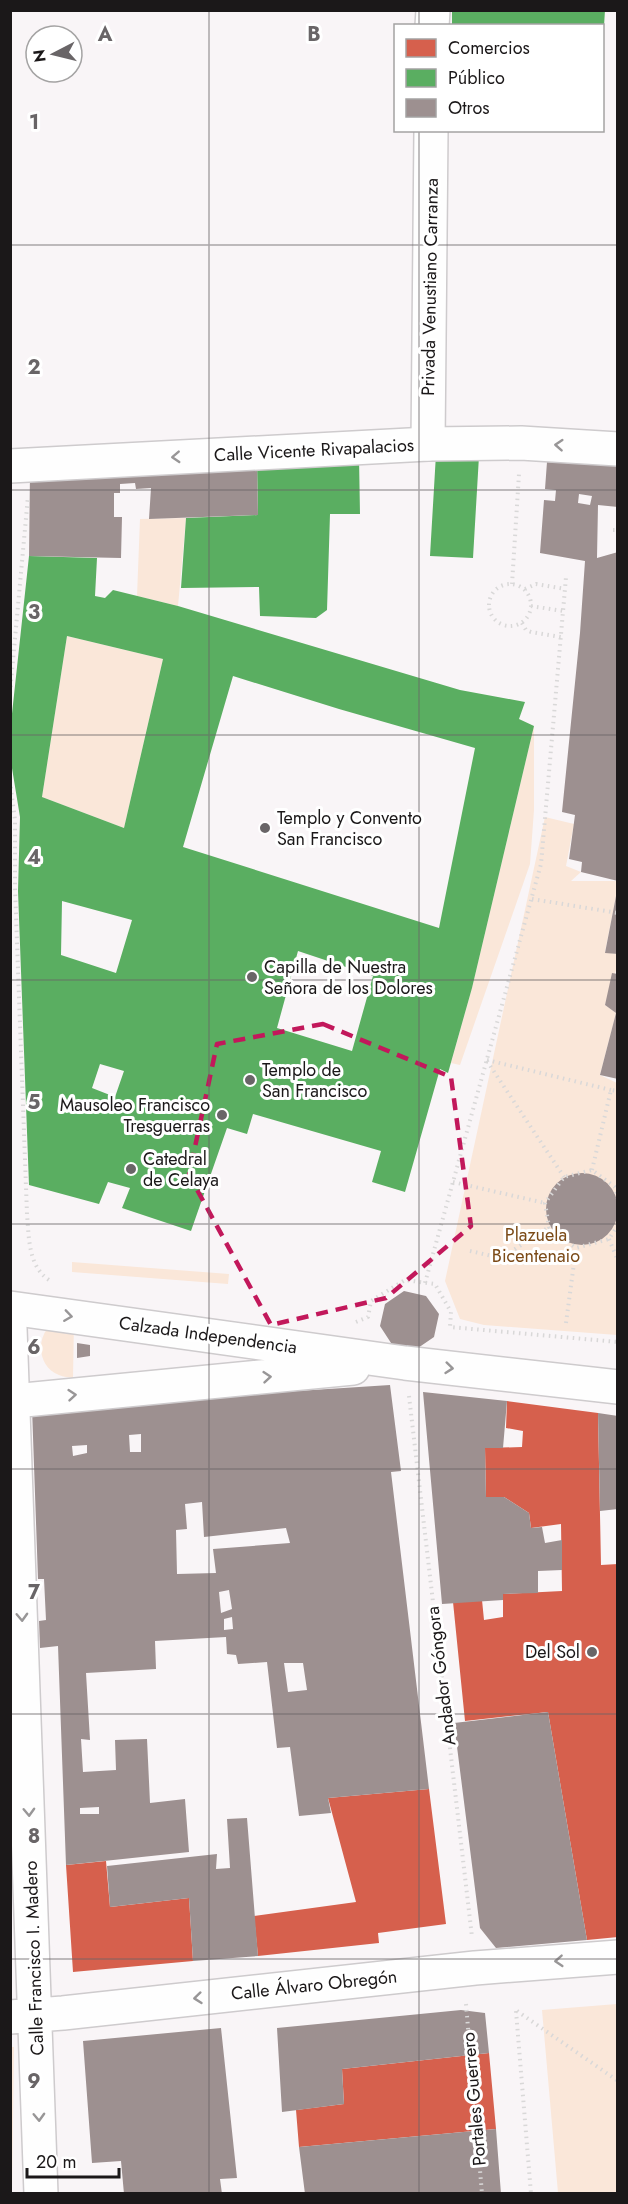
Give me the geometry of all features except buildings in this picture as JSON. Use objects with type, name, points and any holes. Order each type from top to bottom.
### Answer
[{"type":"main road","name":"Privada Venustiano Carranza","points":[[428,444],[431,132]]},
{"type":"main road","name":"Calle Vicente Rivapalacios","points":[[20,475],[428,444],[521,443],[618,450]]},
{"type":"main road","name":"Calzada Independencia","points":[[10,1308],[406,1374],[618,1387]]},
{"type":"main road","name":"Calle Francisco I. Madero","points":[[10,1328],[14,1401],[23,2016],[41,2193]]},
{"type":"main road","name":"Calzada Independencia","points":[[14,1401],[406,1374]]},
{"type":"main road","name":"Calle Álvaro Obregón","points":[[23,2016],[475,1968],[618,1957]]},
{"type":"path","points":[[512,584],[519,467]]},
{"type":"path","points":[[10,693],[20,475]]},
{"type":"path","points":[[425,1283],[541,864],[566,577]]},
{"type":"path","points":[[512,584],[525,590],[530,597],[531,606],[522,622],[513,626],[504,625],[495,620],[490,612],[489,603],[498,587],[512,584]]},
{"type":"path","points":[[525,590],[536,584],[565,589]]},
{"type":"path","points":[[531,606],[563,611]]},
{"type":"path","points":[[522,622],[526,630],[531,632],[561,637]]},
{"type":"path","points":[[10,781],[15,819],[15,888],[27,1214],[33,1258],[43,1276],[51,1281]]},
{"type":"path","points":[[532,899],[618,913]]},
{"type":"path","points":[[486,1060],[618,1091]]},
{"type":"path","points":[[486,1060],[564,1177]]},
{"type":"path","points":[[592,1170],[611,1090]]},
{"type":"path","points":[[576,1248],[549,1227],[545,1203],[564,1177],[592,1170],[616,1186],[618,1198]]},
{"type":"path","points":[[453,1182],[545,1203]]},
{"type":"path","points":[[576,1248],[609,1239],[618,1225]]},
{"type":"path","points":[[470,1251],[501,1258],[549,1227]]},
{"type":"path","points":[[609,1239],[618,1261]]},
{"type":"path","points":[[566,1323],[576,1248]]},
{"type":"path","points":[[347,1321],[359,1322],[368,1317],[372,1301],[405,1280],[435,1284],[450,1312],[450,1327],[618,1342]]},
{"type":"path","name":"Andador Góngora","points":[[406,1374],[475,1968]]},
{"type":"path","name":"Portales Guerrero","points":[[466,2004],[483,2193]]},
{"type":"path","points":[[531,2193],[516,2011],[618,2081]]},
{"type":"highlighted area","points":[[323,1024],[451,1077],[471,1226],[386,1298],[271,1325],[189,1175],[217,1044]]},
{"type":"green space","points":[[186,518],[178,606],[137,596],[140,519]]},
{"type":"green space","points":[[67,636],[163,659],[124,828],[42,797]]},
{"type":"green space","points":[[534,726],[534,810],[530,864],[460,1065],[451,1063],[472,988]]},
{"type":"green space","name":"Plazuela Bicentenaio","points":[[545,817],[574,824],[566,866],[581,872],[571,881],[617,881],[605,952],[617,954],[617,967],[605,1005],[616,1013],[600,1075],[617,1083],[617,1335],[484,1325],[460,1319],[445,1281]]},
{"type":"green space","points":[[72,1262],[229,1274],[228,1284],[72,1272]]},
{"type":"green space","points":[[74,1321],[73,1378],[53,1372],[44,1361],[41,1348],[47,1329]]},
{"type":"green space","points":[[617,2004],[617,2193],[558,2193],[542,2010]]},
{"type":"green space","points":[[11,2047],[14,2047],[12,2194],[10,2193]]},
{"type":"place","name":"Templo y Convento San Francisco","points":[[265,828]]},
{"type":"place","name":"Capilla de Nuestra Señora de los Dolores","points":[[252,977]]},
{"type":"place","name":"Templo de San Francisco","points":[[250,1080]]},
{"type":"place","name":"Mausoleo Francisco Tresguerras","points":[[222,1115]]},
{"type":"place","name":"Catedral de Celaya","points":[[131,1169]]},
{"type":"place","name":"Del Sol","points":[[592,1652]]}]
